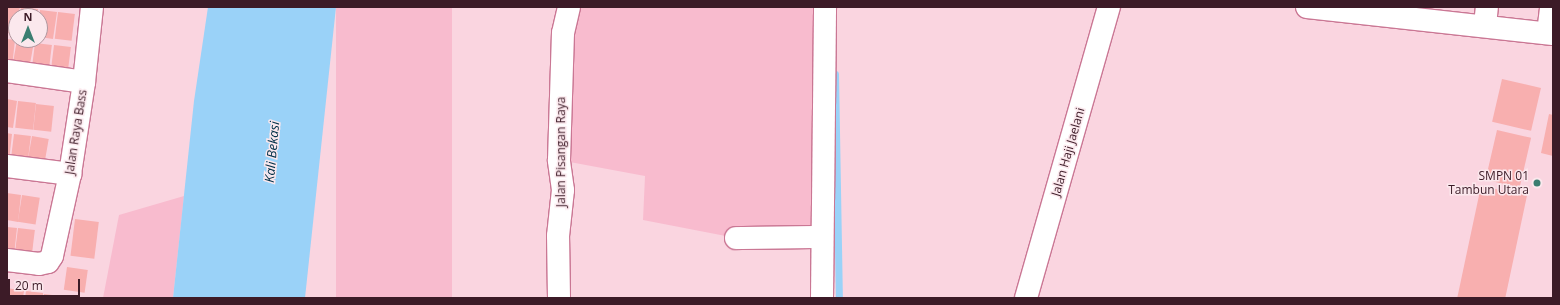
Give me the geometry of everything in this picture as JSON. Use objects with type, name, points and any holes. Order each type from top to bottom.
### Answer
[{"type":"street","name":"Jalan Raya Bass","points":[[7,260],[39,264],[48,262],[52,256],[70,174],[84,82],[92,7]]},
{"type":"street","name":"Jalan Pisangan Raya","points":[[559,298],[558,236],[563,190],[559,160],[563,41],[569,7]]},
{"type":"street","points":[[822,298],[821,237],[825,7]]},
{"type":"street","name":"Jalan Haji Jaelani","points":[[1026,298],[1109,7]]},
{"type":"street","points":[[1307,7],[1486,16],[1551,33],[1552,7]]},
{"type":"street","points":[[7,71],[84,82]]},
{"type":"street","points":[[7,166],[70,174]]},
{"type":"street","points":[[736,238],[821,237]]},
{"type":"shaded area","points":[[336,7],[452,7],[452,298],[336,298]]},
{"type":"shaded area","points":[[569,7],[825,7],[821,237],[736,238],[643,220],[645,176],[559,160]]},
{"type":"shaded area","points":[[184,196],[173,298],[103,298],[119,215]]},
{"type":"water","name":"Kali Bekasi","points":[[208,7],[336,7],[305,298],[173,298],[194,101]]},
{"type":"building","points":[[7,7],[20,7],[8,8],[7,33]]},
{"type":"building","points":[[48,11],[57,12],[53,39],[48,38]]},
{"type":"building","points":[[58,12],[75,14],[72,41],[55,39]]},
{"type":"building","points":[[7,39],[8,48],[14,48],[12,67],[7,66]]},
{"type":"building","points":[[48,45],[52,45],[49,71],[32,69],[34,48],[48,48]]},
{"type":"building","points":[[54,45],[71,47],[68,74],[51,72]]},
{"type":"building","points":[[16,48],[33,48],[29,70],[12,67]]},
{"type":"building","points":[[1502,79],[1541,88],[1531,131],[1492,122]]},
{"type":"building","points":[[7,99],[17,101],[13,128],[7,127]]},
{"type":"building","points":[[18,101],[36,103],[33,130],[15,128]]},
{"type":"building","points":[[36,104],[54,106],[51,132],[33,130]]},
{"type":"building","points":[[1549,114],[1553,115],[1553,156],[1541,153]]},
{"type":"building","points":[[1497,130],[1531,138],[1520,188],[1486,180]]},
{"type":"building","points":[[7,133],[12,134],[9,161],[7,161]]},
{"type":"building","points":[[14,134],[31,136],[28,163],[11,161]]},
{"type":"building","points":[[32,136],[49,139],[44,166],[27,163]]},
{"type":"building","points":[[1481,186],[1527,196],[1505,298],[1457,298]]},
{"type":"building","points":[[7,193],[21,195],[18,222],[7,220]]},
{"type":"building","points":[[22,195],[40,198],[36,224],[18,222]]},
{"type":"building","points":[[75,219],[99,222],[94,259],[70,256]]},
{"type":"building","points":[[7,227],[17,228],[14,255],[7,254]]},
{"type":"building","points":[[18,228],[35,230],[32,257],[15,255]]},
{"type":"building","points":[[67,267],[88,270],[85,293],[64,290]]},
{"type":"building","points":[[7,288],[24,291],[23,298],[7,298]]},
{"type":"building","points":[[26,291],[43,293],[43,298],[25,298]]},
{"type":"building","points":[[44,294],[61,296],[61,298],[43,298]]},
{"type":"waterway","points":[[835,74],[839,298]]},
{"type":"place","name":"SMPN 01 Tambun Utara","points":[[1537,183]]}]
